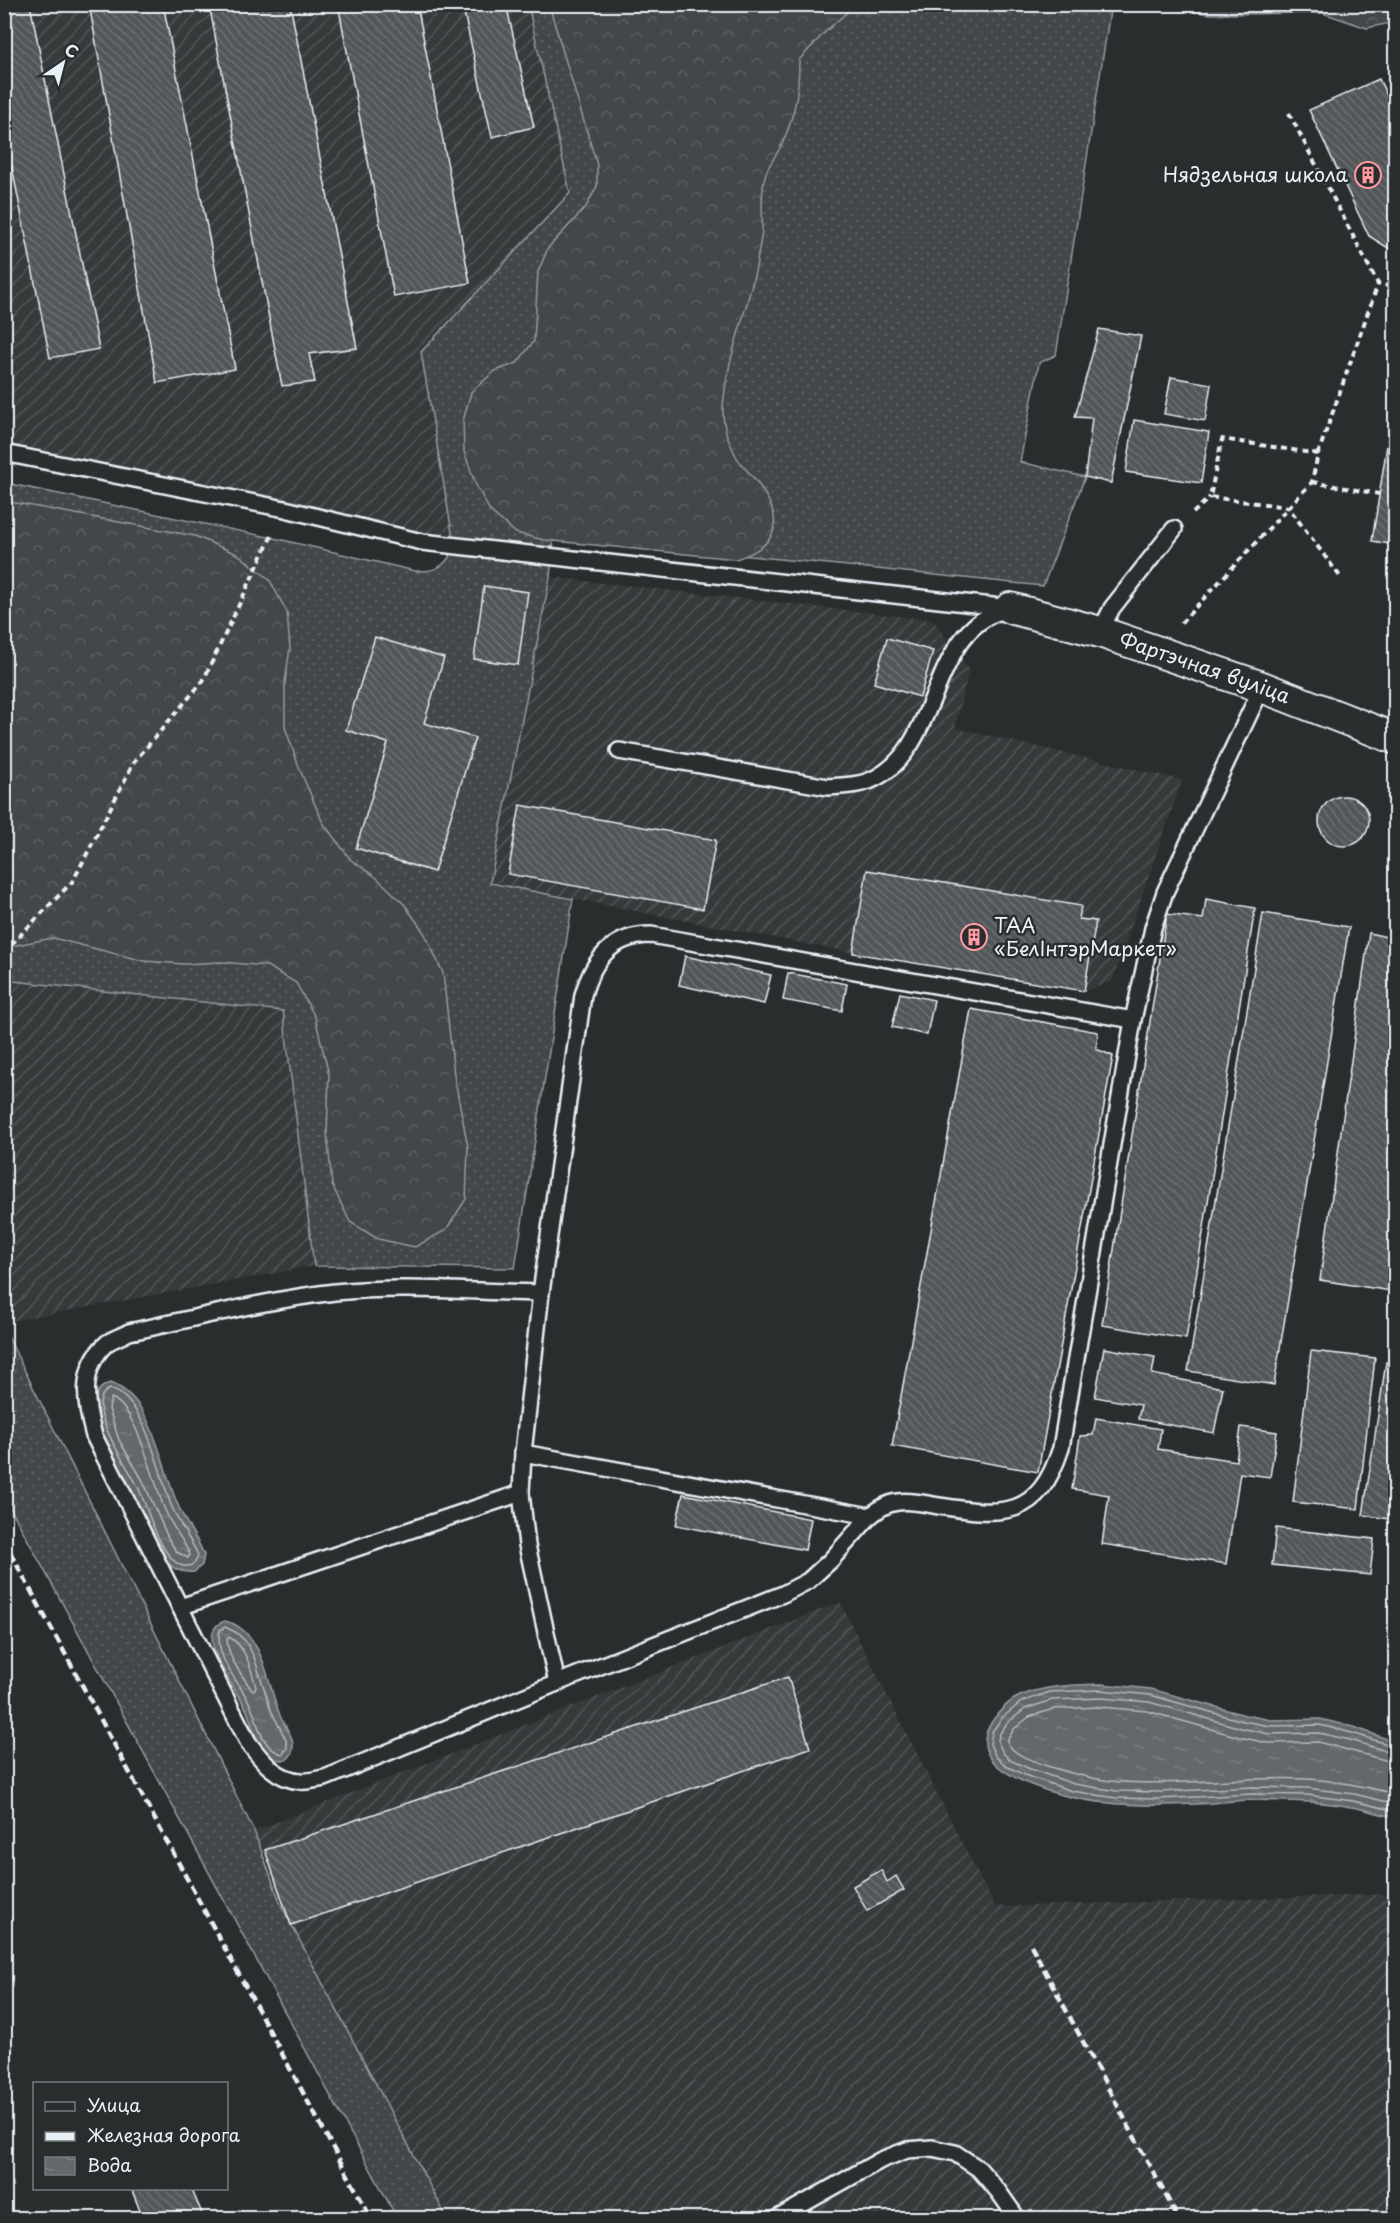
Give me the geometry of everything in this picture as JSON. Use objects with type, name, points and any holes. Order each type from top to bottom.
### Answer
[{"type":"street","name":"Фартэчная вуліца","points":[[1010,608],[1100,632],[1160,652],[1262,687],[1395,739]]},
{"type":"lane","points":[[4,453],[285,509],[422,542],[1010,608]]},
{"type":"lane","points":[[1100,632],[1112,608],[1174,529]]},
{"type":"lane","points":[[619,751],[828,787],[869,781],[887,771],[904,753],[916,734],[956,649],[966,634],[979,621],[1010,608]]},
{"type":"lane","points":[[541,1293],[384,1290],[336,1292],[290,1298],[129,1332],[108,1343],[92,1364],[85,1387],[87,1413],[94,1436],[248,1742],[261,1760],[279,1775],[300,1781],[325,1778],[783,1594],[808,1581],[830,1561],[870,1516],[885,1505],[917,1502],[980,1512],[1001,1512],[1024,1505],[1043,1489],[1055,1468],[1061,1448],[1133,1020],[1153,928],[1165,892],[1262,687]]},
{"type":"lane","points":[[557,1683],[527,1545],[521,1493],[523,1454],[541,1293],[583,995],[589,975],[599,958],[618,942],[634,935],[651,935],[1133,1020]]},
{"type":"lane","points":[[523,1454],[870,1516]]},
{"type":"lane","points":[[180,1607],[521,1493]]},
{"type":"lane","points":[[778,2218],[881,2160],[907,2150],[932,2148],[955,2153],[979,2169],[1017,2218]]},
{"type":"path","points":[[1160,652],[1168,637],[1312,482],[1318,454],[1378,284],[1289,113]]},
{"type":"path","points":[[1378,284],[1395,287]]},
{"type":"path","points":[[1318,454],[1222,439],[1210,497],[1288,507],[1342,579]]},
{"type":"path","points":[[1312,482],[1379,495]]},
{"type":"path","points":[[4,952],[73,881],[134,762],[204,681],[285,509]]},
{"type":"shaded area","points":[[4,5],[528,5],[570,193],[421,352],[454,544],[5,453]]},
{"type":"shaded area","name":"ТАА «БелІнтэрМаркет»","points":[[550,577],[933,620],[969,670],[955,728],[1182,780],[1112,982],[1084,991],[853,953],[490,883]]},
{"type":"shaded area","points":[[5,980],[283,1011],[314,1266],[5,1322]]},
{"type":"shaded area","points":[[840,1602],[995,1907],[1395,1894],[1395,2218],[447,2218],[281,1905],[254,1831]]},
{"type":"green space","points":[[528,5],[1111,5],[1056,355],[1039,363],[1020,462],[1085,477],[1043,586],[554,536],[550,577],[490,883],[573,899],[515,1268],[314,1266],[283,1011],[5,980],[5,483],[278,539],[415,571],[435,569],[445,562],[454,544],[421,352],[570,193]]},
{"type":"green space","points":[[549,5],[855,5],[799,60],[793,113],[782,144],[768,168],[763,183],[762,231],[757,262],[728,371],[723,420],[736,456],[756,481],[771,506],[774,528],[771,537],[763,546],[736,559],[544,540],[516,533],[490,511],[475,483],[464,451],[463,421],[471,392],[495,371],[517,363],[534,341],[538,272],[548,248],[586,207],[597,186],[597,165]]},
{"type":"green space","points":[[1147,5],[1395,5],[1395,22],[1367,28],[1323,13],[1211,14]]},
{"type":"green space","points":[[5,501],[195,536],[239,555],[269,579],[287,612],[290,648],[285,682],[285,727],[300,770],[323,823],[351,860],[377,878],[405,905],[425,934],[443,973],[454,1075],[468,1147],[466,1199],[446,1230],[415,1247],[378,1239],[350,1222],[332,1185],[327,1133],[329,1075],[315,1017],[296,983],[267,966],[221,962],[183,964],[144,961],[53,938],[5,947]]},
{"type":"green space","points":[[4,1329],[254,1831],[281,1905],[447,2218],[397,2218],[5,1498]]},
{"type":"water","points":[[110,1383],[125,1391],[137,1403],[154,1435],[178,1505],[204,1555],[202,1565],[194,1572],[175,1569],[160,1552],[130,1486],[101,1432],[94,1402],[99,1391]]},
{"type":"water","points":[[225,1621],[236,1625],[246,1633],[261,1657],[277,1708],[293,1744],[292,1752],[286,1760],[279,1760],[262,1749],[246,1709],[219,1663],[212,1637],[215,1627]]},
{"type":"water","points":[[1101,1684],[1151,1689],[1271,1720],[1320,1719],[1354,1727],[1395,1742],[1395,1817],[1357,1808],[1304,1802],[1249,1800],[1197,1804],[1130,1805],[1086,1800],[1064,1796],[1022,1781],[995,1764],[990,1757],[986,1749],[987,1731],[998,1713],[1012,1700],[1030,1692],[1050,1688]]},
{"type":"building","points":[[4,4],[30,4],[99,349],[50,358],[4,127]]},
{"type":"building","points":[[89,4],[163,4],[235,369],[157,383]]},
{"type":"building","points":[[209,4],[290,4],[357,348],[309,354],[315,382],[282,386]]},
{"type":"building","points":[[338,4],[417,4],[470,283],[394,297]]},
{"type":"building","points":[[462,4],[506,4],[534,127],[492,137]]},
{"type":"building","name":"Нядзельная школа","points":[[1379,79],[1396,114],[1396,253],[1369,236],[1309,110]]},
{"type":"building","points":[[1099,329],[1141,336],[1111,483],[1085,477],[1092,418],[1075,417]]},
{"type":"building","points":[[1171,377],[1211,384],[1205,421],[1164,414]]},
{"type":"building","points":[[1134,420],[1209,432],[1201,483],[1126,472]]},
{"type":"building","points":[[1387,445],[1396,446],[1396,545],[1372,541]]},
{"type":"building","points":[[484,586],[528,592],[518,665],[474,659]]},
{"type":"building","points":[[375,637],[444,658],[424,723],[475,738],[434,872],[356,848],[388,743],[346,730]]},
{"type":"building","points":[[887,638],[933,651],[920,697],[874,683]]},
{"type":"building","points":[[1344,796],[1362,803],[1369,821],[1362,839],[1344,846],[1326,839],[1319,821],[1326,803]]},
{"type":"building","points":[[520,805],[716,840],[703,909],[508,874]]},
{"type":"building","name":"ТАА «БелІнтэрМаркет»","points":[[867,870],[1081,906],[1079,919],[1096,921],[1084,991],[853,953]]},
{"type":"building","points":[[1206,899],[1255,908],[1186,1339],[1102,1325],[1167,914],[1203,919]]},
{"type":"building","points":[[1263,913],[1349,927],[1274,1385],[1188,1371]]},
{"type":"building","points":[[1369,933],[1396,939],[1393,989],[1396,989],[1396,1252],[1391,1291],[1320,1280]]},
{"type":"building","points":[[685,956],[771,975],[764,1004],[679,985]]},
{"type":"building","points":[[788,973],[847,984],[842,1011],[783,1000]]},
{"type":"building","points":[[900,993],[934,1000],[927,1035],[892,1027]]},
{"type":"building","points":[[971,1009],[1098,1032],[1096,1049],[1113,1056],[1038,1472],[892,1446]]},
{"type":"building","points":[[1104,1348],[1155,1357],[1152,1374],[1223,1388],[1214,1433],[1138,1419],[1141,1405],[1095,1397]]},
{"type":"building","points":[[1311,1351],[1375,1358],[1358,1509],[1293,1502]]},
{"type":"building","points":[[1386,1362],[1396,1363],[1396,1520],[1363,1515]]},
{"type":"building","points":[[1096,1418],[1161,1429],[1158,1449],[1236,1461],[1241,1427],[1277,1432],[1270,1477],[1240,1473],[1226,1564],[1102,1544],[1109,1495],[1072,1489],[1080,1436],[1093,1435]]},
{"type":"building","points":[[683,1494],[811,1519],[805,1550],[676,1525]]},
{"type":"building","points":[[1276,1528],[1374,1539],[1370,1575],[1272,1565]]},
{"type":"building","points":[[788,1677],[810,1748],[291,1925],[265,1850]]},
{"type":"building","points":[[881,1870],[887,1882],[896,1876],[904,1890],[867,1911],[853,1886]]},
{"type":"building","points":[[4,1906],[11,1922],[4,1924]]},
{"type":"building","points":[[132,2190],[192,2190],[204,2218],[143,2218]]},
{"type":"railway","points":[[4,1541],[371,2218]]},
{"type":"railway","points":[[1031,1945],[1178,2218]]},
{"type":"place","name":"Нядзельная школа","points":[[1368,175]]},
{"type":"place","name":"ТАА «БелІнтэрМаркет»","points":[[974,937]]}]
